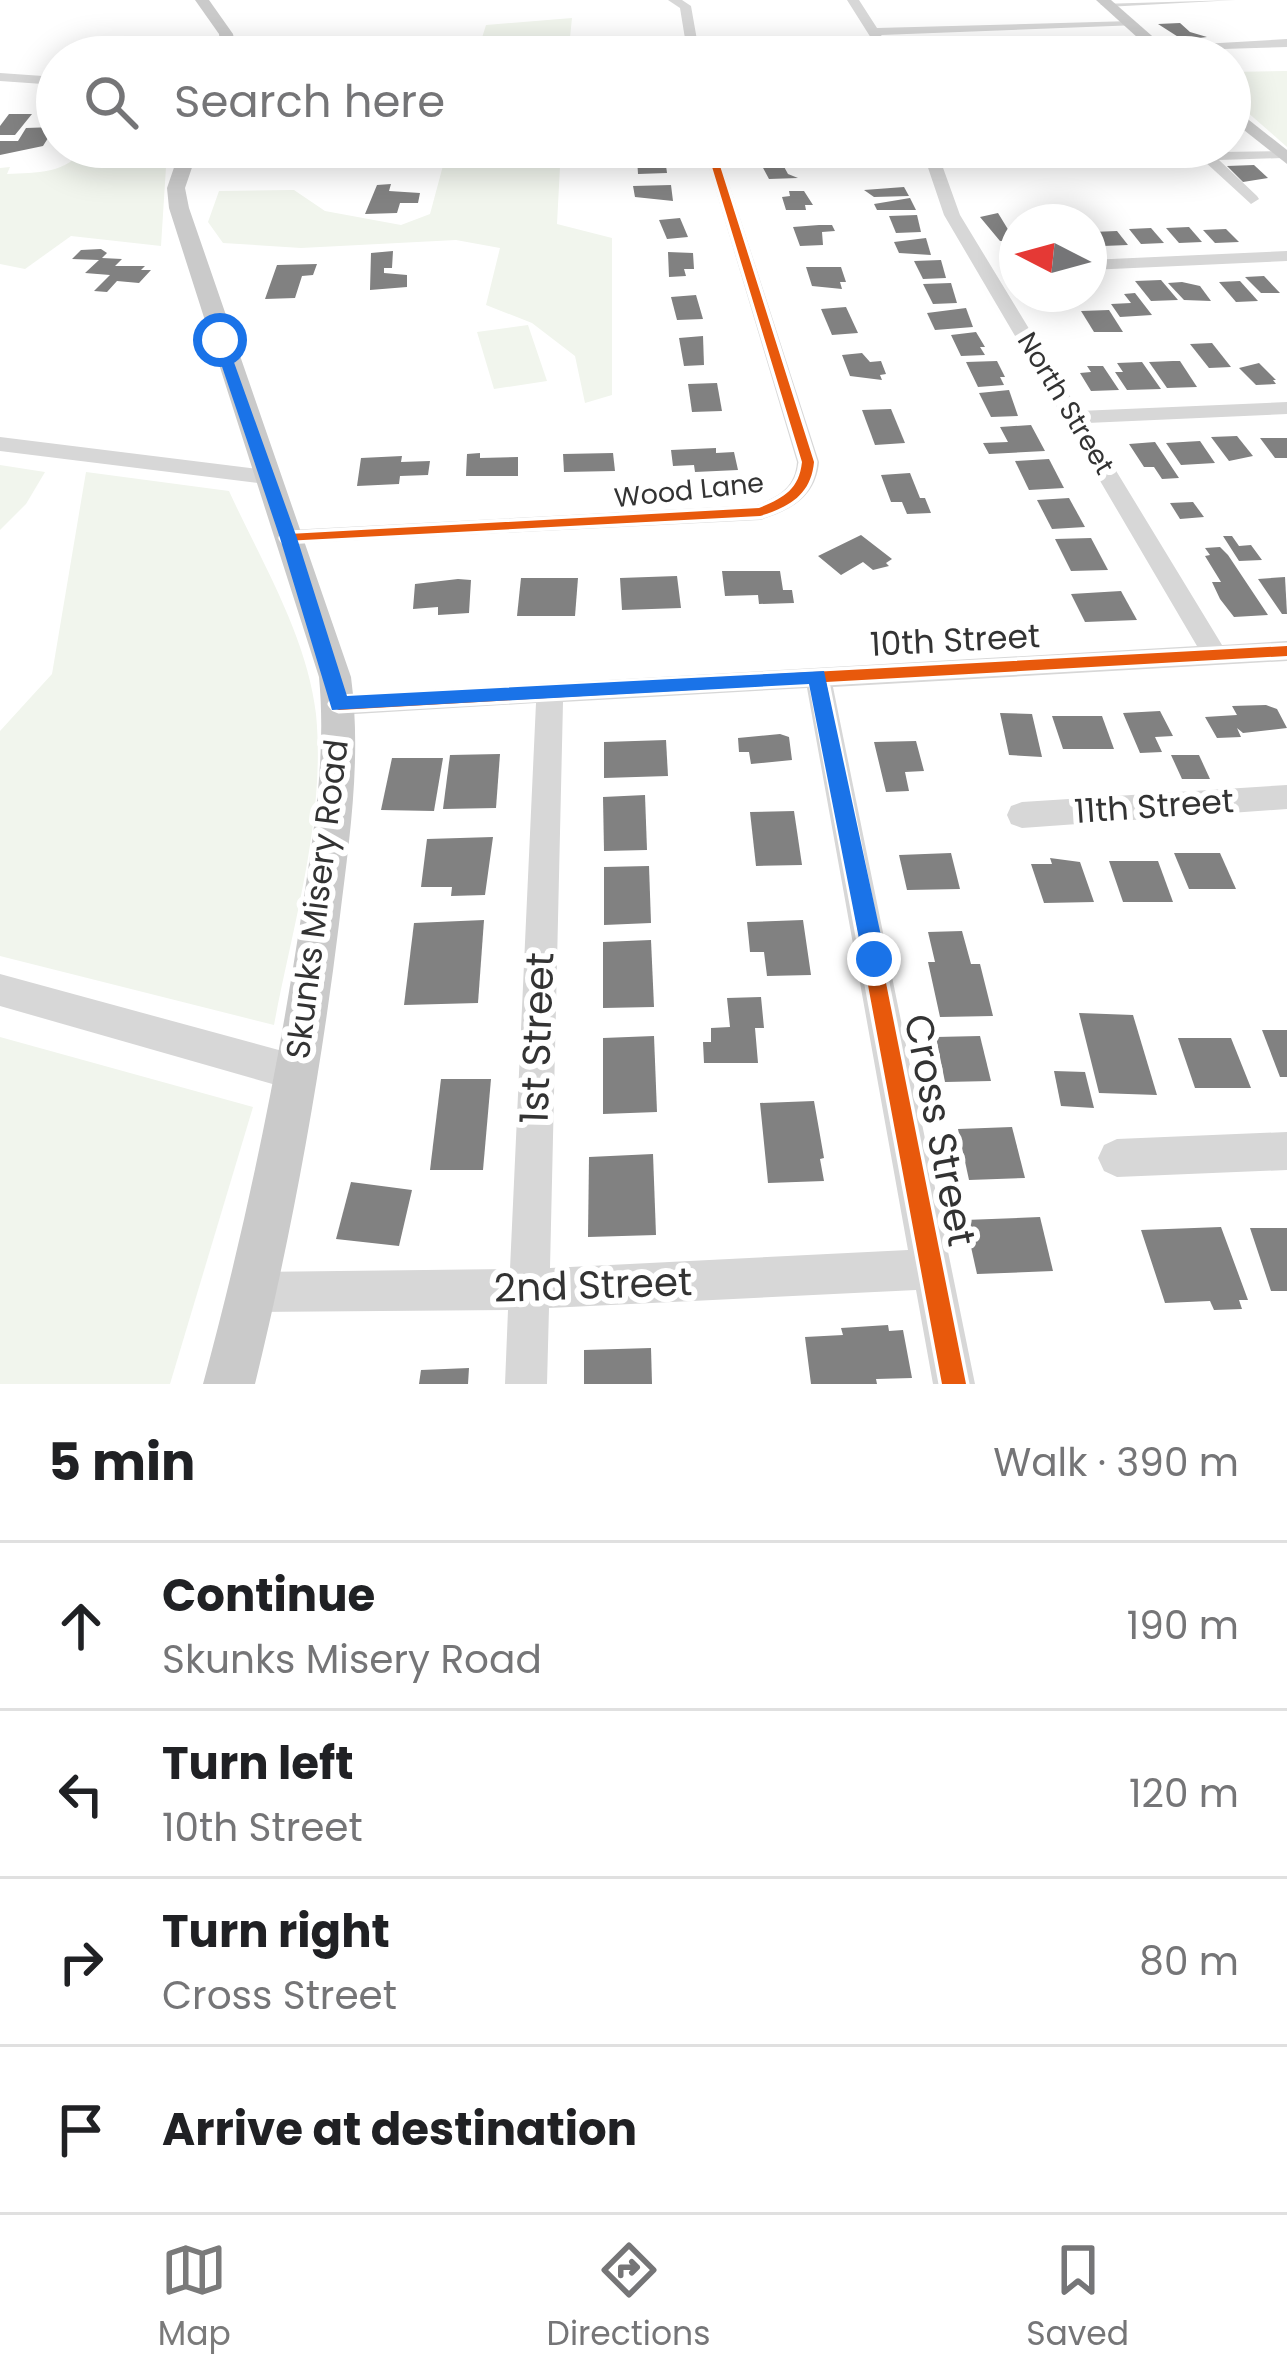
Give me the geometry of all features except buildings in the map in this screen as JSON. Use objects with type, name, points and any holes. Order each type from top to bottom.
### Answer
[{"type":"main road","points":[[202,0],[226,36]]},
{"type":"main road","points":[[1104,2],[1144,36]]},
{"type":"main road","points":[[1251,128],[1284,157]]},
{"type":"main road","name":"Skunks Misery Road","points":[[183,168],[176,188],[179,208],[339,704],[334,808],[297,1073],[254,1292],[229,1384]]},
{"type":"street","points":[[674,0],[686,6],[691,36]]},
{"type":"street","points":[[853,0],[876,36]]},
{"type":"street","points":[[1104,2],[1231,0]]},
{"type":"street","points":[[873,32],[1132,26]]},
{"type":"street","points":[[1251,46],[1287,44]]},
{"type":"street","points":[[0,77],[36,80]]},
{"type":"street","points":[[1251,157],[1284,157]]},
{"type":"street","name":"Wood Lane","points":[[289,538],[760,512],[802,490],[808,462],[717,168]]},
{"type":"street","name":"North Street","points":[[935,168],[948,207],[993,268],[1215,655]]},
{"type":"street","points":[[1219,168],[1251,200]]},
{"type":"street","points":[[1107,264],[1287,256]]},
{"type":"street","points":[[1075,417],[1287,408]]},
{"type":"street","points":[[0,444],[268,477]]},
{"type":"street","name":"10th Street","points":[[339,704],[1287,651]]},
{"type":"street","name":"Cross Street","points":[[818,676],[954,1384]]},
{"type":"street","name":"1st Street","points":[[526,1384],[550,693]]},
{"type":"street","name":"11th Street","points":[[1022,815],[1287,797]]},
{"type":"street","points":[[0,990],[297,1073]]},
{"type":"street","points":[[1117,1158],[1287,1151]]},
{"type":"street","name":"2nd Street","points":[[254,1292],[528,1289],[932,1269]]},
{"type":"shaded area","points":[[572,18],[570,36],[483,36],[486,25]]},
{"type":"shaded area","points":[[1287,71],[1287,147],[1251,115],[1251,72]]},
{"type":"shaded area","points":[[10,167],[7,174],[166,168],[161,246],[71,236],[25,269],[0,264],[0,168]]},
{"type":"shaded area","points":[[442,168],[560,168],[557,224],[612,238],[612,395],[585,403],[575,356],[532,323],[486,305],[500,248],[456,240],[301,248],[223,243],[208,222],[219,191],[294,190],[325,211],[401,225],[430,214]]},
{"type":"shaded area","points":[[528,325],[547,381],[494,389],[477,332]]},
{"type":"shaded area","points":[[0,465],[45,472],[26,504],[0,530]]},
{"type":"shaded area","points":[[86,472],[229,491],[303,656],[316,714],[316,792],[306,870],[274,1025],[0,956],[0,731],[52,674]]},
{"type":"shaded area","points":[[0,1037],[253,1107],[170,1384],[0,1384]]},
{"type":"cycle path","points":[[289,538],[760,512],[794,495],[804,481],[808,462],[717,168]]},
{"type":"cycle path","points":[[339,704],[1287,651]]},
{"type":"cycle path","points":[[818,677],[954,1384]]},
{"type":"route","points":[[220,340],[289,538],[339,704],[818,676],[874,959]]}]
